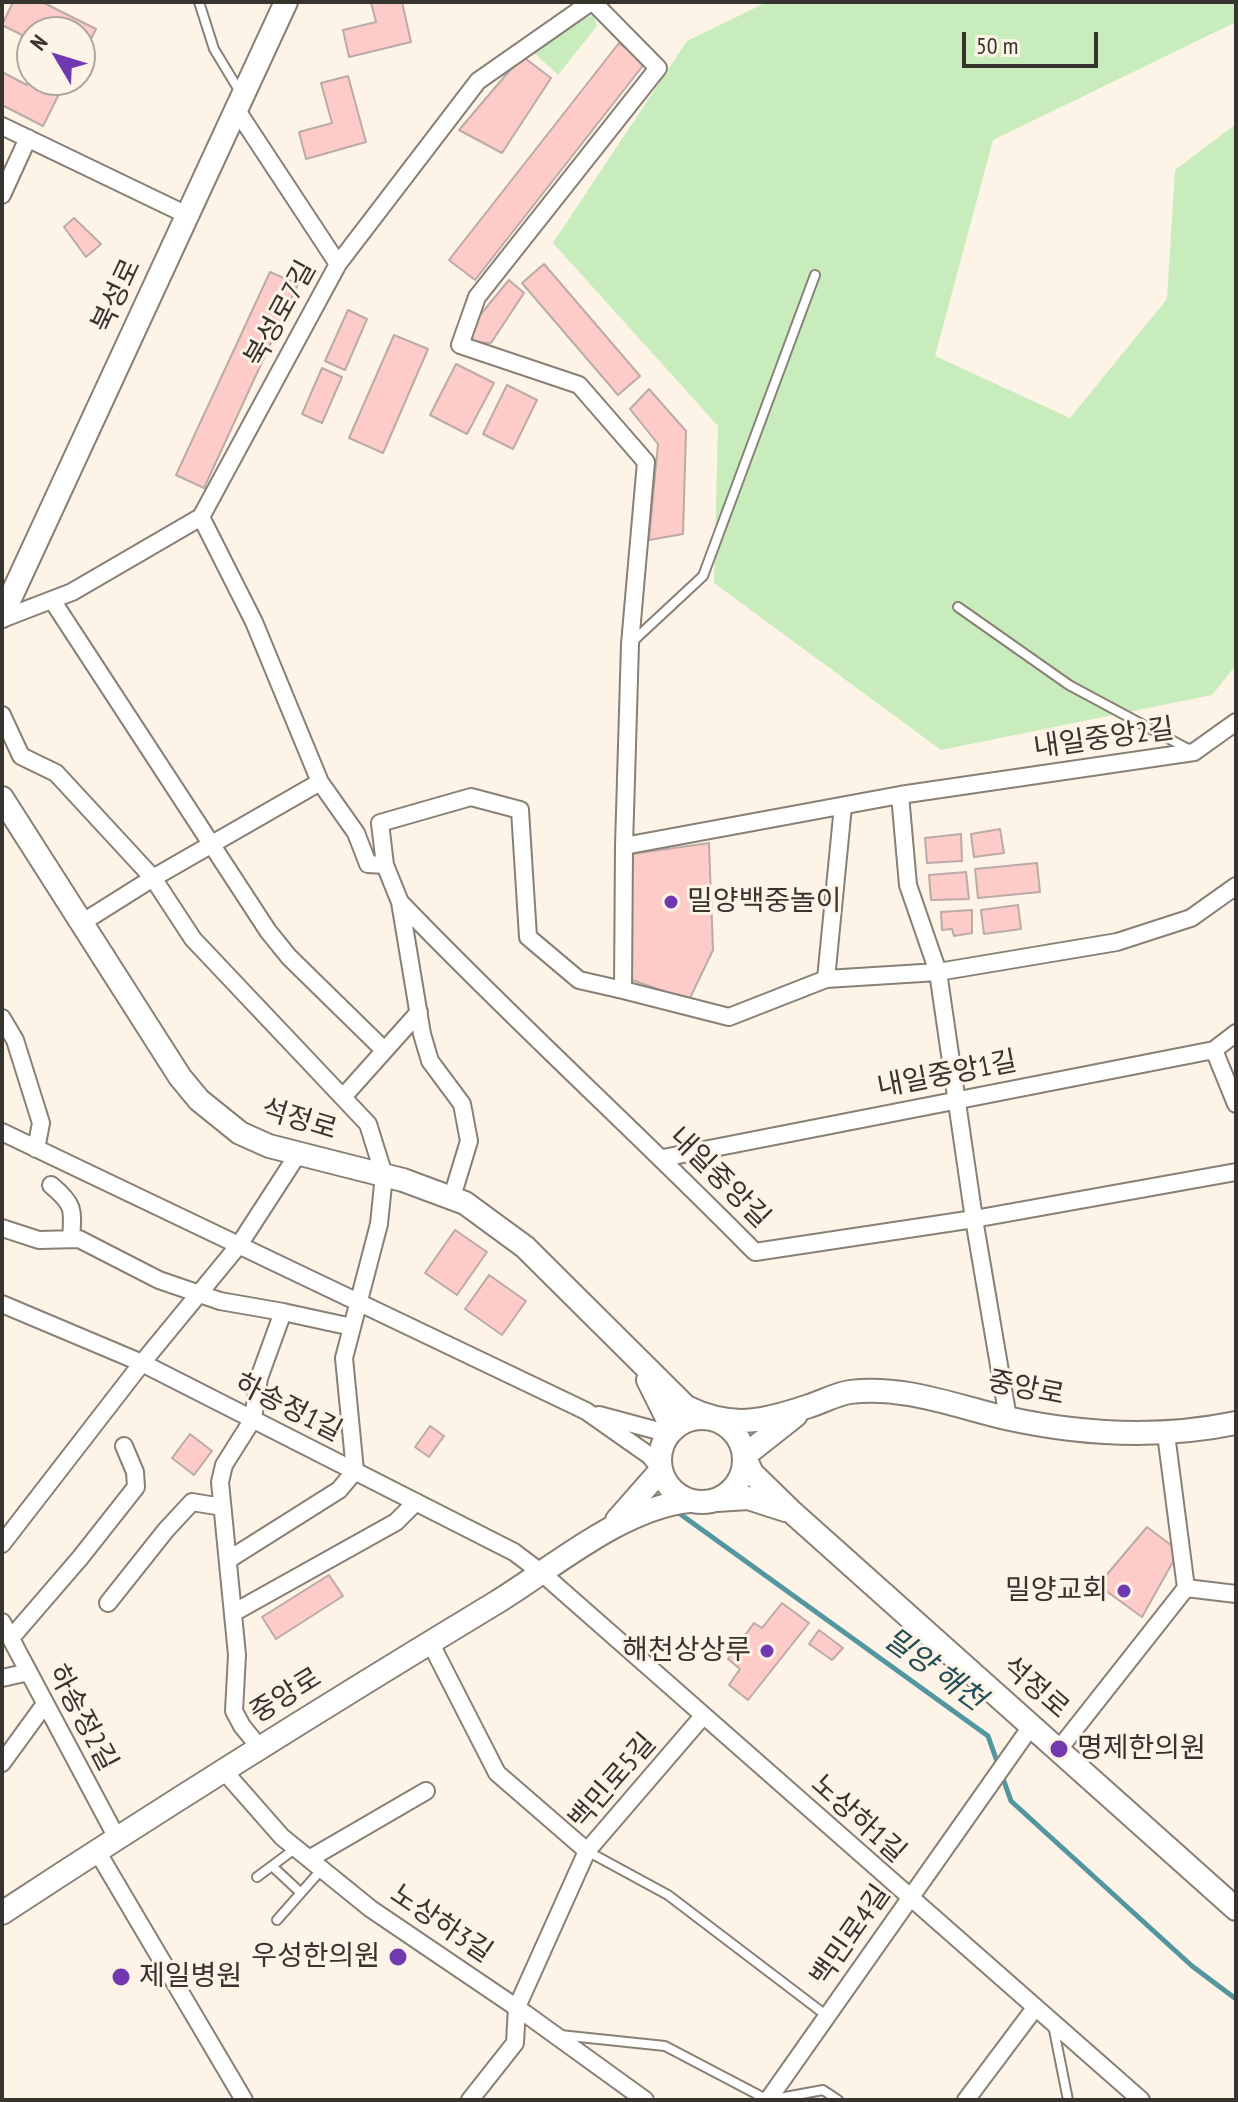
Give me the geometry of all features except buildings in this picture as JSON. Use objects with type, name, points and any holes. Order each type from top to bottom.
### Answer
[{"type":"street","points":[[592,2],[658,68],[477,297],[460,345],[579,385],[646,462],[630,644],[623,990]]},
{"type":"street","name":"북성로7길","points":[[201,517],[338,264],[478,81],[592,2]]},
{"type":"street","name":"북성로","points":[[2,617],[285,4]]},
{"type":"street","points":[[240,102],[338,264]]},
{"type":"street","points":[[2,126],[187,215]]},
{"type":"street","points":[[2,195],[28,138]]},
{"type":"street","points":[[2,617],[72,592],[201,517],[254,622],[320,782],[356,833],[368,864],[385,865]]},
{"type":"street","points":[[52,600],[268,931],[289,957],[384,1050]]},
{"type":"street","points":[[2,715],[21,756],[56,773],[153,878],[193,939],[368,1124],[384,1175],[379,1224],[344,1358],[355,1471],[339,1490],[228,1560]]},
{"type":"street","points":[[1194,752],[1236,722]]},
{"type":"street","name":"내일중앙2길","points":[[624,846],[900,795],[1194,752]]},
{"type":"street","points":[[83,922],[320,782]]},
{"type":"street","points":[[900,795],[908,885],[938,972],[974,1219],[1008,1418]]},
{"type":"street","points":[[452,1197],[469,1141],[462,1104],[430,1061],[400,902],[385,865],[380,823],[471,797],[520,810],[528,937],[579,980],[729,1017],[826,979],[938,972],[1117,942],[1191,918],[1236,886]]},
{"type":"street","name":"석정로","points":[[2,798],[180,1077],[199,1100],[240,1133],[269,1146],[424,1186],[452,1197],[496,1224],[525,1247],[686,1407],[711,1419]]},
{"type":"street","points":[[826,979],[843,806]]},
{"type":"street","name":"내일중앙길","points":[[400,902],[755,1252],[974,1219],[1236,1172]]},
{"type":"street","points":[[343,1097],[419,1012]]},
{"type":"street","points":[[2,1018],[15,1040],[41,1123],[36,1149]]},
{"type":"street","name":"내일중앙1길","points":[[663,1158],[1214,1050],[1236,1033]]},
{"type":"street","points":[[1214,1050],[1236,1104]]},
{"type":"street","points":[[2,1132],[586,1411],[650,1456],[661,1470]]},
{"type":"street","points":[[2,1544],[142,1363],[239,1245],[298,1154]]},
{"type":"street","points":[[51,1185],[68,1200],[73,1210],[71,1239]]},
{"type":"street","points":[[2,1228],[39,1240],[79,1239],[159,1280],[220,1301],[352,1327]]},
{"type":"street","name":"하송정1길","points":[[2,1304],[142,1363],[514,1552],[543,1574]]},
{"type":"street","points":[[260,1748],[234,1711],[237,1655],[220,1482],[224,1465],[253,1419],[259,1378],[283,1312]]},
{"type":"street","points":[[638,1361],[673,1430]]},
{"type":"street","name":"중앙로","points":[[807,1407],[848,1392],[899,1392],[1008,1418],[1078,1430],[1166,1434],[1236,1423]]},
{"type":"street","points":[[689,1501],[676,1494],[666,1483],[661,1470],[660,1456],[664,1442],[673,1430],[685,1422],[711,1419],[746,1422],[807,1407]]},
{"type":"street","points":[[744,1456],[807,1407]]},
{"type":"street","points":[[586,1411],[655,1430],[673,1430]]},
{"type":"street","points":[[711,1419],[733,1432],[744,1456],[738,1482],[717,1500]]},
{"type":"street","points":[[1059,1749],[1186,1588],[1166,1434]]},
{"type":"street","points":[[11,1638],[136,1487],[135,1472],[124,1446]]},
{"type":"street","name":"석정로","points":[[744,1456],[752,1473],[793,1513],[1029,1729],[1059,1749],[1116,1804],[1235,1906]]},
{"type":"street","points":[[604,1532],[661,1470]]},
{"type":"street","points":[[604,1532],[669,1503],[748,1498],[793,1513]]},
{"type":"street","points":[[108,1603],[192,1502],[222,1507]]},
{"type":"street","points":[[233,1613],[396,1522],[416,1502]]},
{"type":"street","name":"중앙로","points":[[2,1913],[260,1748],[543,1574],[604,1532]]},
{"type":"street","name":"노상하1길","points":[[543,1574],[1141,2100]]},
{"type":"street","points":[[1186,1588],[1236,1594]]},
{"type":"street","name":"하송정2길","points":[[2,1622],[117,1838]]},
{"type":"street","points":[[430,1642],[497,1773],[587,1851]]},
{"type":"street","points":[[2,1678],[29,1672]]},
{"type":"street","points":[[2,1763],[45,1704]]},
{"type":"street","name":"백민로5길","points":[[470,2100],[515,2043],[517,2007],[587,1851],[703,1716]]},
{"type":"street","name":"백민로4길","points":[[768,2100],[1029,1729]]},
{"type":"street","name":"노상하3길","points":[[224,1771],[282,1837],[371,1909],[517,2007],[645,2100]]},
{"type":"street","points":[[302,1853],[426,1791]]},
{"type":"street","points":[[97,1851],[244,2100]]},
{"type":"street","points":[[966,2100],[1035,2008]]},
{"type":"lane","points":[[199,2],[214,49],[240,102]]},
{"type":"lane","points":[[630,644],[703,576],[815,275]]},
{"type":"lane","name":"내일중앙2길","points":[[958,607],[1069,685],[1194,752]]},
{"type":"lane","points":[[587,1851],[668,1895],[827,2016]]},
{"type":"lane","points":[[257,1877],[272,1866],[302,1853]]},
{"type":"lane","points":[[272,1866],[301,1893]]},
{"type":"lane","points":[[277,1920],[322,1869]]},
{"type":"lane","points":[[1053,2024],[1068,2100]]},
{"type":"lane","points":[[555,2035],[665,2046],[768,2100],[823,2090],[838,2100]]},
{"type":"green space","points":[[767,2],[1236,2],[1236,22],[993,140],[935,356],[1070,418],[1167,299],[1175,170],[1236,124],[1236,665],[1212,695],[941,750],[714,583],[718,426],[553,243],[687,41]]},
{"type":"green space","points":[[593,14],[597,26],[558,75],[532,51]]},
{"type":"waterway","name":"밀양 해천","points":[[676,1511],[988,1736],[1011,1801],[1192,1966],[1236,1999]]},
{"type":"place","name":"밀양백중놀이","points":[[671,902]]},
{"type":"place","name":"밀양교회","points":[[1124,1591]]},
{"type":"place","name":"해천상상루","points":[[767,1651]]},
{"type":"place","name":"명제한의원","points":[[1059,1749]]},
{"type":"place","name":"우성한의원","points":[[398,1957]]},
{"type":"place","name":"제일병원","points":[[121,1977]]}]
